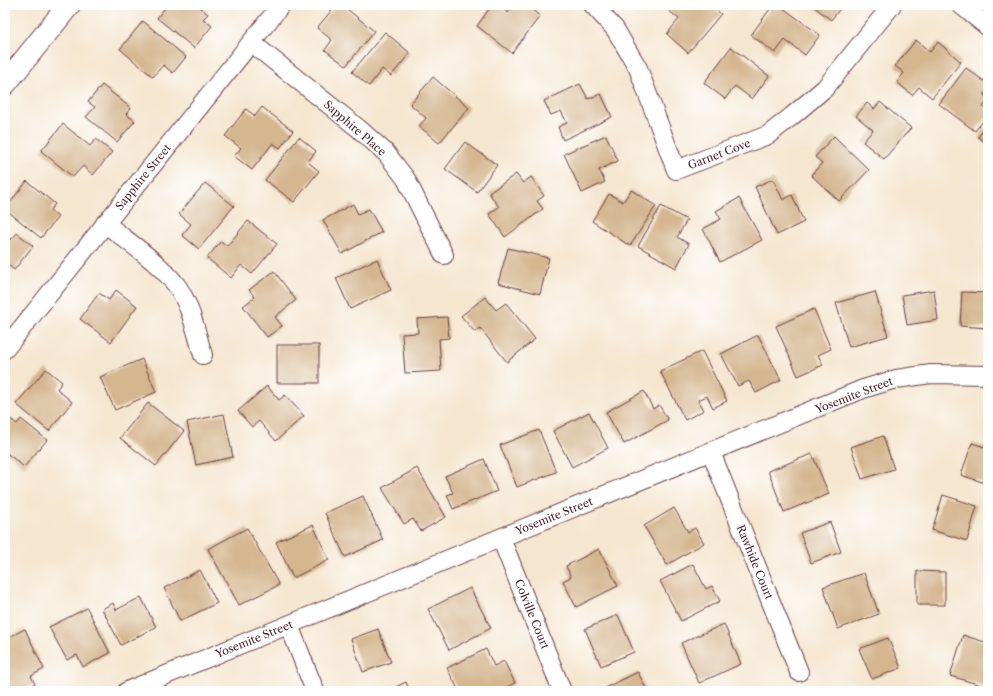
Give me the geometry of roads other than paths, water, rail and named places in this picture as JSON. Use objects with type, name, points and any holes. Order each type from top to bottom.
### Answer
[{"type":"main road","points":[[5,84],[69,5]]},
{"type":"street","name":"Sapphire Street","points":[[5,349],[281,5]]},
{"type":"street","name":"Garnet Cove","points":[[592,5],[615,29],[638,68],[676,170],[768,135],[825,88],[892,5]]},
{"type":"street","points":[[961,5],[988,27]]},
{"type":"street","name":"Sapphire Place","points":[[252,42],[358,128],[386,153],[406,178],[444,255]]},
{"type":"street","points":[[105,223],[159,267],[177,286],[188,306],[203,355]]},
{"type":"street","name":"Yosemite Street","points":[[127,691],[863,389],[896,378],[931,374],[988,375]]},
{"type":"street","name":"Rawhide Court","points":[[712,452],[799,672]]},
{"type":"street","name":"Colville Court","points":[[501,538],[562,691]]},
{"type":"street","points":[[289,625],[315,691]]}]
